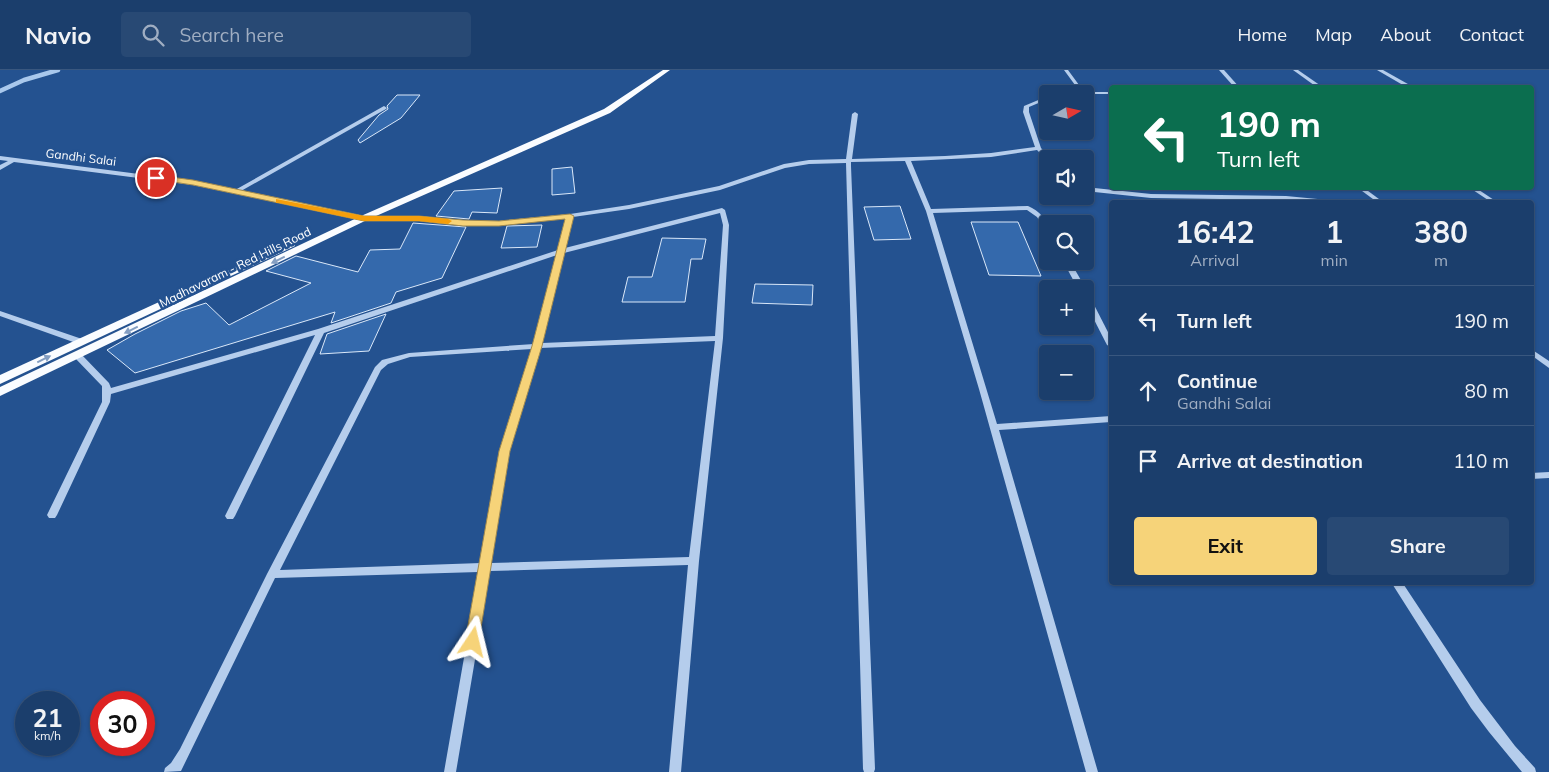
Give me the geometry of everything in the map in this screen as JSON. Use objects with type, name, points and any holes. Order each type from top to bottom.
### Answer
[{"type":"main road","name":"Madhavaram - Red Hills Road","points":[[0,380],[351,216],[599,108],[659,70]]},
{"type":"main road","name":"Madhavaram - Red Hills Road","points":[[0,392],[364,218],[607,111],[667,70]]},
{"type":"street","points":[[1066,70],[1077,85]]},
{"type":"street","points":[[1221,70],[1235,85]]},
{"type":"street","points":[[1295,70],[1318,85]]},
{"type":"street","points":[[1379,70],[1407,85]]},
{"type":"street","points":[[1094,93],[1109,93]]},
{"type":"street","points":[[1038,148],[1026,112],[1027,106],[1039,101]]},
{"type":"street","points":[[236,192],[384,108]]},
{"type":"street","points":[[855,114],[848,161],[869,769]]},
{"type":"street","name":"Gandhi Salai","points":[[0,158],[193,183],[364,218],[419,218],[463,223],[499,223],[570,216],[720,188],[784,166],[809,162],[908,160],[991,155],[1038,148]]},
{"type":"street","points":[[0,168],[13,160]]},
{"type":"street","points":[[908,160],[929,210],[994,427],[1092,772]]},
{"type":"street","points":[[1094,190],[1153,199],[1286,198],[1307,200]]},
{"type":"street","points":[[1364,190],[1377,200]]},
{"type":"street","points":[[1476,190],[1491,200]]},
{"type":"street","points":[[929,210],[1028,208],[1039,216]]},
{"type":"street","points":[[107,392],[322,331],[562,251],[722,210],[726,225],[719,338],[694,561],[675,772]]},
{"type":"street","points":[[450,772],[504,451],[537,346],[570,216]]},
{"type":"street","points":[[1094,312],[1109,341]]},
{"type":"street","points":[[0,313],[79,342]]},
{"type":"street","points":[[230,516],[322,331]]},
{"type":"street","points":[[170,772],[184,752],[272,574],[378,369],[386,362],[409,355],[537,346],[719,338]]},
{"type":"street","points":[[1534,353],[1549,365]]},
{"type":"street","points":[[52,514],[106,402],[106,385],[78,356]]},
{"type":"street","points":[[994,427],[1109,419]]},
{"type":"street","points":[[1534,476],[1549,475]]},
{"type":"street","points":[[272,574],[694,561]]},
{"type":"street","points":[[1398,585],[1451,668],[1513,754],[1530,772]]},
{"type":"building","points":[[397,95],[420,95],[401,118],[360,143],[358,140],[379,115],[388,109],[387,106]]},
{"type":"building","points":[[572,167],[575,193],[552,195],[552,169]]},
{"type":"building","points":[[502,188],[497,213],[472,212],[469,219],[436,216],[454,191]]},
{"type":"building","points":[[900,206],[911,239],[874,240],[864,207]]},
{"type":"building","points":[[971,222],[1018,222],[1041,276],[989,275]]},
{"type":"building","points":[[413,223],[466,227],[442,278],[396,292],[391,303],[331,323],[335,312],[135,373],[107,350],[181,311],[206,303],[229,325],[311,283],[266,271],[296,256],[358,272],[370,250],[400,249]]},
{"type":"building","points":[[542,225],[537,247],[501,248],[507,226]]},
{"type":"building","points":[[662,238],[706,239],[702,259],[691,259],[685,302],[622,302],[628,277],[652,277]]},
{"type":"building","points":[[755,284],[813,285],[812,305],[752,303]]},
{"type":"building","points":[[386,314],[369,351],[320,354],[327,334]]},
{"type":"waterway","points":[[0,91],[24,80],[58,70]]},
{"type":"slow traffic","points":[[279,201],[364,218],[392,217],[448,221]]},
{"type":"route","points":[[156,178],[193,183],[364,218],[419,218],[463,223],[499,223],[570,216],[537,346],[504,451],[473,642]]}]
